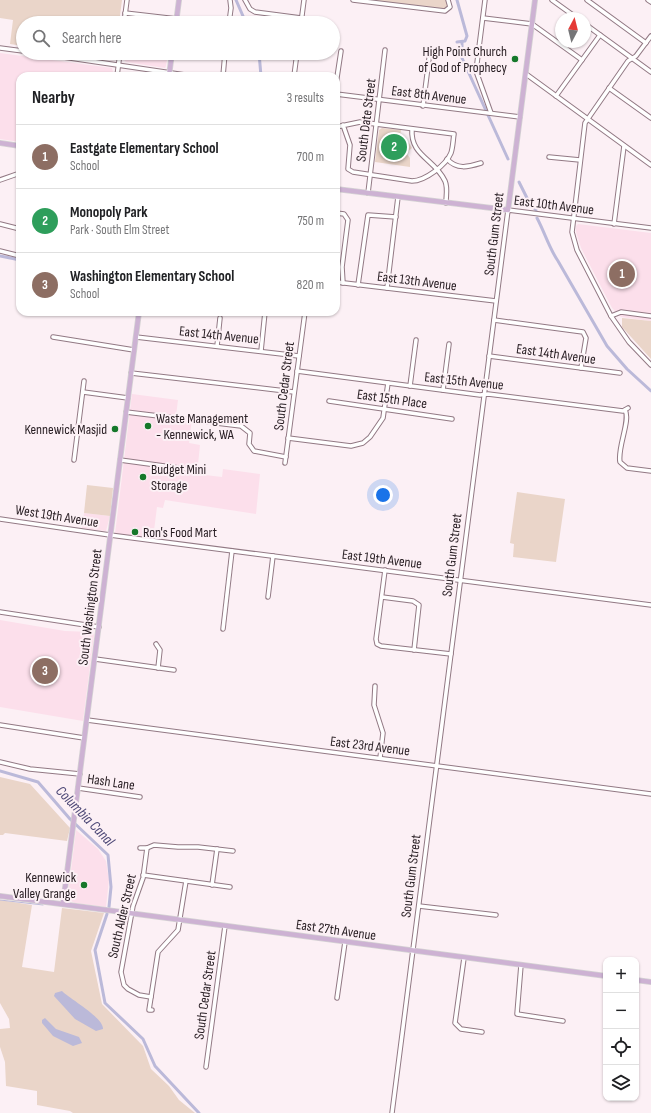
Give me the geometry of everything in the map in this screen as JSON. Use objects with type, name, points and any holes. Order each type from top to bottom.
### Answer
[{"type":"main road","points":[[177,16],[179,0]]},
{"type":"main road","name":"South Gum Street","points":[[508,210],[535,0]]},
{"type":"main road","points":[[170,72],[171,60]]},
{"type":"main road","points":[[0,143],[16,145]]},
{"type":"main road","name":"East 10th Avenue","points":[[340,190],[508,210]]},
{"type":"main road","name":"South Washington Street","points":[[63,904],[139,316]]},
{"type":"main road","name":"East 27th Avenue","points":[[0,896],[603,976]]},
{"type":"main road","points":[[639,980],[651,982]]},
{"type":"street","points":[[125,16],[127,0]]},
{"type":"street","points":[[230,0],[230,16]]},
{"type":"street","points":[[245,0],[253,11],[277,16]]},
{"type":"street","points":[[302,16],[304,0]]},
{"type":"street","points":[[353,0],[445,11],[450,7],[448,0]]},
{"type":"street","points":[[485,0],[476,71],[488,113]]},
{"type":"street","points":[[552,0],[569,12]]},
{"type":"street","points":[[586,0],[646,43]]},
{"type":"street","points":[[125,13],[144,16]]},
{"type":"street","points":[[483,18],[532,24],[582,60]]},
{"type":"street","points":[[591,28],[651,72]]},
{"type":"street","points":[[556,96],[600,35]]},
{"type":"street","points":[[651,36],[633,58],[628,61],[587,119],[572,219],[572,232],[575,246],[611,316],[629,342],[651,364]]},
{"type":"street","points":[[0,48],[16,50]]},
{"type":"street","name":"South Date Street","points":[[368,193],[385,50]]},
{"type":"street","points":[[340,58],[341,51]]},
{"type":"street","points":[[423,106],[430,51]]},
{"type":"street","points":[[84,60],[154,72]]},
{"type":"street","points":[[117,72],[119,60]]},
{"type":"street","points":[[223,72],[224,60]]},
{"type":"street","points":[[295,72],[296,60]]},
{"type":"street","points":[[338,72],[340,60]]},
{"type":"street","points":[[526,74],[651,165]]},
{"type":"street","points":[[609,88],[651,118]]},
{"type":"street","name":"East 8th Avenue","points":[[340,95],[520,117]]},
{"type":"street","points":[[340,126],[343,125],[354,122],[454,134],[451,152],[447,159],[426,178],[416,180],[349,171],[350,145],[343,125]]},
{"type":"street","points":[[412,129],[414,146],[436,169],[446,185],[446,203]]},
{"type":"street","points":[[614,224],[624,146]]},
{"type":"street","points":[[549,157],[580,160]]},
{"type":"street","points":[[447,159],[453,165],[463,167],[481,163]]},
{"type":"street","points":[[0,180],[16,174]]},
{"type":"street","points":[[387,288],[398,197]]},
{"type":"street","name":"East 10th Avenue","points":[[508,210],[614,224],[651,227]]},
{"type":"street","name":"South Gum Street","points":[[392,1113],[508,210]]},
{"type":"street","points":[[340,214],[346,216],[348,221],[342,267],[343,283]]},
{"type":"street","points":[[358,284],[368,215],[396,217]]},
{"type":"street","points":[[0,224],[16,228]]},
{"type":"street","points":[[0,251],[16,255]]},
{"type":"street","name":"East 13th Avenue","points":[[340,283],[496,301]]},
{"type":"street","points":[[611,316],[621,312],[651,316]]},
{"type":"street","points":[[261,351],[265,316]]},
{"type":"street","name":"South Cedar Street","points":[[285,463],[304,316]]},
{"type":"street","points":[[217,346],[220,318]]},
{"type":"street","points":[[494,320],[581,331],[585,334],[581,368]]},
{"type":"street","points":[[52,337],[134,350]]},
{"type":"street","name":"East 14th Avenue","points":[[136,337],[299,356]]},
{"type":"street","points":[[410,386],[416,340]]},
{"type":"street","points":[[443,390],[449,344]]},
{"type":"street","name":"East 14th Avenue","points":[[489,356],[620,373]]},
{"type":"street","name":"East 15th Avenue","points":[[297,371],[443,390],[627,409],[628,417],[622,437],[620,462],[627,468],[651,471]]},
{"type":"street","points":[[131,373],[294,392]]},
{"type":"street","points":[[74,460],[84,381]]},
{"type":"street","points":[[288,438],[354,446],[365,442],[382,420],[388,383]]},
{"type":"street","points":[[83,392],[128,398]]},
{"type":"street","name":"East 15th Place","points":[[329,401],[452,419]]},
{"type":"street","points":[[126,412],[241,426],[246,428],[250,433],[249,444],[251,450],[259,453],[286,457]]},
{"type":"street","points":[[120,460],[201,471]]},
{"type":"street","name":"West 19th Avenue","points":[[0,519],[110,535]]},
{"type":"street","name":"East 19th Avenue","points":[[110,535],[651,604]]},
{"type":"street","points":[[222,629],[232,551]]},
{"type":"street","points":[[268,596],[273,556]]},
{"type":"street","points":[[385,570],[376,639],[378,644],[381,646],[450,654]]},
{"type":"street","points":[[382,597],[418,603],[420,608],[414,650]]},
{"type":"street","points":[[0,612],[99,627]]},
{"type":"street","points":[[156,644],[160,650],[158,668]]},
{"type":"street","points":[[95,659],[174,670]]},
{"type":"street","points":[[375,686],[374,706],[383,733],[380,758]]},
{"type":"street","name":"East 23rd Avenue","points":[[87,720],[651,794]]},
{"type":"street","points":[[0,725],[84,738]]},
{"type":"street","points":[[0,762],[30,768],[80,774]]},
{"type":"street","name":"Hash Lane","points":[[78,788],[140,797]]},
{"type":"street","points":[[140,848],[154,845],[233,851]]},
{"type":"street","name":"South Alder Street","points":[[148,847],[143,875],[126,937],[122,979],[124,985],[133,993],[151,996]]},
{"type":"street","points":[[212,885],[217,849]]},
{"type":"street","points":[[143,875],[230,887]]},
{"type":"street","points":[[152,1010],[149,1010],[158,952],[176,934],[180,920],[186,881]]},
{"type":"street","points":[[419,906],[496,915]]},
{"type":"street","name":"South Cedar Street","points":[[206,1067],[225,926]]},
{"type":"street","points":[[337,998],[345,942]]},
{"type":"street","points":[[464,958],[455,1023],[461,1029],[482,1032]]},
{"type":"street","points":[[521,965],[516,1014],[562,1021]]},
{"type":"shaded area","points":[[0,0],[122,0],[120,16],[16,16],[16,45],[10,44],[13,20],[0,18]]},
{"type":"shaded area","points":[[369,0],[446,0],[448,6],[446,9]]},
{"type":"shaded area","points":[[0,53],[16,55],[16,60],[52,60],[112,68],[113,72],[16,72],[16,141],[0,139]]},
{"type":"shaded area","points":[[124,60],[167,60],[165,68],[126,62]]},
{"type":"shaded area","points":[[382,128],[401,130],[399,141],[402,146],[409,143],[412,148],[406,153],[410,158],[410,167],[375,162],[379,130]]},
{"type":"shaded area","points":[[578,224],[651,233],[651,321],[621,317],[612,308],[581,248],[576,232],[576,226]]},
{"type":"shaded area","points":[[622,318],[651,321],[651,359],[622,327]]},
{"type":"shaded area","points":[[132,394],[178,400],[176,416],[192,418],[189,443],[200,445],[197,474],[222,477],[223,469],[260,474],[256,514],[165,500],[163,508],[157,507],[153,539],[115,534]]},
{"type":"shaded area","points":[[87,485],[113,488],[110,516],[84,513]]},
{"type":"shaded area","points":[[517,492],[565,499],[556,562],[513,557],[514,544],[510,543]]},
{"type":"shaded area","points":[[84,513],[110,516],[106,531],[82,528]]},
{"type":"shaded area","points":[[0,620],[65,631],[92,632],[94,635],[83,721],[0,707]]},
{"type":"shaded area","points":[[0,777],[30,784],[70,828],[67,841],[5,833],[0,835]]},
{"type":"shaded area","points":[[76,830],[98,849],[106,861],[109,880],[106,907],[75,903],[69,900],[68,894]]},
{"type":"shaded area","points":[[0,900],[32,905],[22,967],[54,972],[62,908],[104,913],[91,951],[102,1004],[143,1046],[151,1069],[169,1086],[179,1100],[195,1113],[73,1113],[70,1111],[37,1105],[37,1091],[6,1086],[5,1062],[0,1047],[0,1029],[10,1028],[9,1019],[0,1003]]},
{"type":"water","points":[[62,991],[93,1014],[102,1025],[103,1029],[96,1031],[75,1019],[54,996],[55,993]]},
{"type":"water","points":[[45,1018],[56,1029],[79,1037],[82,1043],[73,1046],[53,1036],[42,1023],[42,1020]]},
{"type":"waterway","name":"Columbia Canal","points":[[236,0],[243,16]]},
{"type":"waterway","points":[[457,0],[467,36],[465,41],[457,42]]},
{"type":"waterway","points":[[462,42],[462,58],[508,159]]},
{"type":"waterway","name":"Columbia Canal","points":[[260,60],[261,72]]},
{"type":"waterway","points":[[519,182],[529,202],[536,210]]},
{"type":"waterway","points":[[537,218],[555,256],[607,346],[627,369],[651,391]]},
{"type":"waterway","name":"Columbia Canal","points":[[0,256],[16,259]]},
{"type":"waterway","name":"Columbia Canal","points":[[0,771],[38,782],[70,819],[108,855],[111,887],[109,907]]},
{"type":"waterway","points":[[0,900],[43,905]]},
{"type":"waterway","name":"Columbia Canal","points":[[107,914],[95,950],[105,1003],[143,1039],[155,1066],[199,1113]]},
{"type":"place","name":"High Point Church of God of Prophecy","points":[[515,59]]},
{"type":"place","name":"Monopoly Park","points":[[394,147]]},
{"type":"place","name":"Eastgate Elementary School","points":[[622,274]]},
{"type":"place","name":"Waste Management - Kennewick, WA","points":[[148,426]]},
{"type":"place","name":"Kennewick Masjid","points":[[115,429]]},
{"type":"place","name":"Budget Mini Storage","points":[[143,477]]},
{"type":"place","name":"Ron's Food Mart","points":[[135,532]]},
{"type":"place","name":"Washington Elementary School","points":[[45,671]]},
{"type":"place","name":"Kennewick Valley Grange","points":[[84,885]]}]
